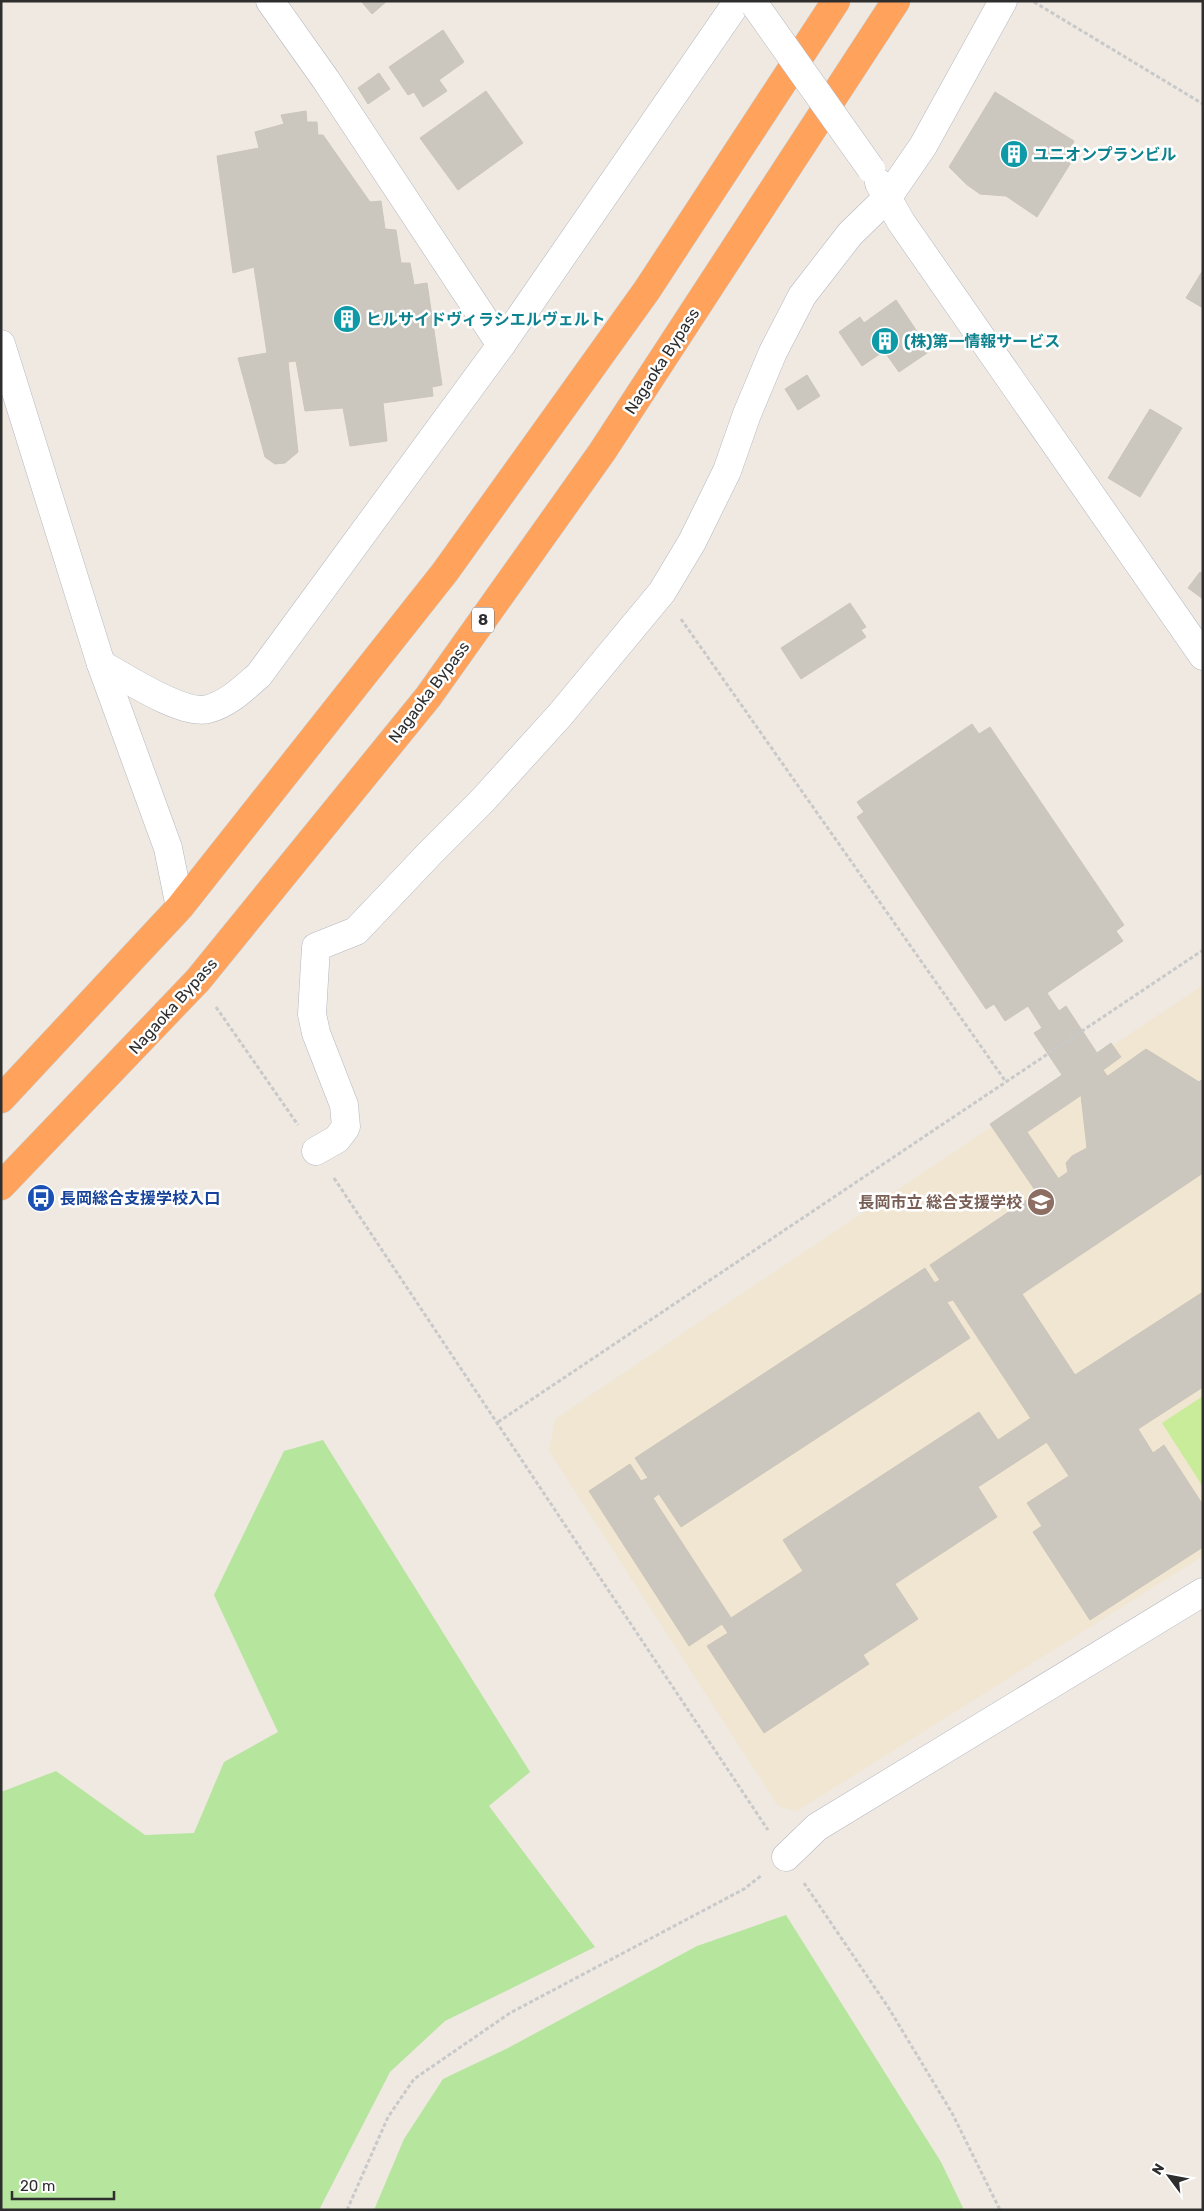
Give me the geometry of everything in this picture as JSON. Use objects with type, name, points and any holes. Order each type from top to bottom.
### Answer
[{"type":"highway","points":[[1,1099],[180,906],[445,572],[647,290],[836,1]]},
{"type":"highway","name":"Nagaoka Bypass","points":[[1,1186],[198,980],[428,696],[507,588],[613,436],[896,1]]},
{"type":"street","points":[[270,1],[332,88],[501,345]]},
{"type":"street","points":[[316,1151],[337,1139],[346,1127],[344,1105],[316,1033],[312,1014],[316,947],[356,931],[431,852],[484,800],[560,715],[662,592],[692,542],[727,471],[773,352],[802,296],[850,234],[888,197],[923,146],[1003,1]]},
{"type":"street","points":[[101,664],[164,699],[184,707],[206,710],[233,698],[259,675],[749,3],[871,169],[901,222],[1203,656]]},
{"type":"street","points":[[1,344],[101,664],[168,848],[180,906]]},
{"type":"street","points":[[786,1857],[816,1827],[1203,1592]]},
{"type":"path","points":[[1034,1],[1203,104]]},
{"type":"path","points":[[662,592],[1006,1082]]},
{"type":"path","points":[[498,1422],[1203,950]]},
{"type":"path","points":[[198,980],[316,1151],[888,2007],[952,2113],[1000,2210]]},
{"type":"path","points":[[347,2210],[388,2117],[414,2079],[510,2013],[744,1889],[786,1857]]},
{"type":"shaded area","name":"長岡市立 総合支援学校","points":[[1203,985],[1203,1556],[797,1811],[778,1806],[549,1451],[555,1419]]},
{"type":"green space","points":[[1203,1396],[1203,1487],[1162,1423]]},
{"type":"green space","points":[[323,1440],[530,1772],[489,1806],[595,1947],[445,2021],[390,2072],[319,2210],[1,2210],[1,1792],[56,1771],[145,1835],[194,1833],[224,1762],[278,1732],[214,1595],[284,1451]]},
{"type":"green space","points":[[786,1915],[941,2162],[964,2210],[374,2210],[404,2139],[443,2079],[508,2048],[697,1946]]},
{"type":"building","points":[[361,1],[387,1],[372,14]]},
{"type":"building","points":[[443,30],[464,62],[439,80],[447,91],[423,107],[414,92],[408,95],[389,67]]},
{"type":"building","points":[[379,73],[390,89],[368,104],[358,88]]},
{"type":"building","points":[[486,91],[523,143],[458,190],[420,138]]},
{"type":"building","name":"ユニオンプランビル","points":[[995,92],[1074,141],[1068,153],[1075,156],[1037,217],[1006,196],[980,194],[966,184],[949,167]]},
{"type":"building","name":"ヒルサイドヴィラシエルヴェルト","points":[[306,111],[307,122],[317,122],[318,135],[323,135],[370,202],[381,201],[385,229],[396,230],[401,263],[410,263],[414,285],[427,283],[442,385],[432,387],[433,396],[383,403],[387,441],[350,446],[343,408],[305,411],[296,361],[288,362],[298,452],[285,463],[275,464],[265,457],[238,358],[267,353],[254,267],[233,273],[217,156],[259,148],[255,132],[284,124],[281,115]]},
{"type":"building","points":[[1203,270],[1203,308],[1186,298]]},
{"type":"building","name":"(株)第一情報サービス","points":[[896,300],[930,351],[899,372],[884,351],[862,366],[839,332],[860,317],[864,323]]},
{"type":"building","points":[[807,375],[820,396],[798,410],[785,389]]},
{"type":"building","points":[[1150,409],[1182,428],[1140,497],[1108,478]]},
{"type":"building","points":[[1200,572],[1203,574],[1203,599],[1188,588]]},
{"type":"building","points":[[850,603],[866,627],[861,630],[866,637],[801,679],[781,648]]},
{"type":"building","points":[[972,724],[979,734],[990,727],[1124,925],[1116,931],[1123,941],[1047,993],[1059,1011],[1066,1006],[1097,1053],[1111,1043],[1121,1057],[1103,1070],[1108,1077],[1027,1132],[1058,1178],[1037,1193],[990,1124],[1062,1075],[1034,1033],[1042,1028],[1028,1006],[1005,1021],[994,1004],[986,1009],[857,817],[864,812],[857,802]]},
{"type":"building","points":[[1146,1049],[1199,1082],[1203,1079],[1203,1173],[1022,1294],[1075,1375],[1024,1408],[930,1265],[1068,1172],[1066,1163],[1072,1156],[1087,1148],[1081,1095]]},
{"type":"building","points":[[925,1268],[970,1338],[681,1527],[659,1494],[653,1498],[731,1618],[803,1571],[783,1540],[979,1412],[998,1440],[1031,1418],[1047,1442],[978,1487],[997,1517],[895,1584],[918,1619],[863,1655],[869,1664],[764,1733],[707,1646],[728,1633],[722,1624],[689,1646],[589,1491],[630,1464],[641,1481],[648,1478],[635,1458]]},
{"type":"building","points":[[940,1280],[953,1300],[947,1302],[934,1283]]},
{"type":"building","points":[[1203,1292],[1203,1387],[1138,1429],[1153,1453],[1164,1445],[1203,1505],[1203,1547],[1090,1620],[1033,1532],[1042,1526],[1027,1503],[1069,1476],[1024,1408]]},
{"type":"place","name":"ユニオンプランビル","points":[[1014,154]]},
{"type":"place","name":"ヒルサイドヴィラシエルヴェルト","points":[[347,319]]},
{"type":"place","name":"(株)第一情報サービス","points":[[885,341]]},
{"type":"place","name":"長岡総合支援学校入口","points":[[41,1198]]},
{"type":"place","name":"長岡市立 総合支援学校","points":[[1041,1202]]}]
